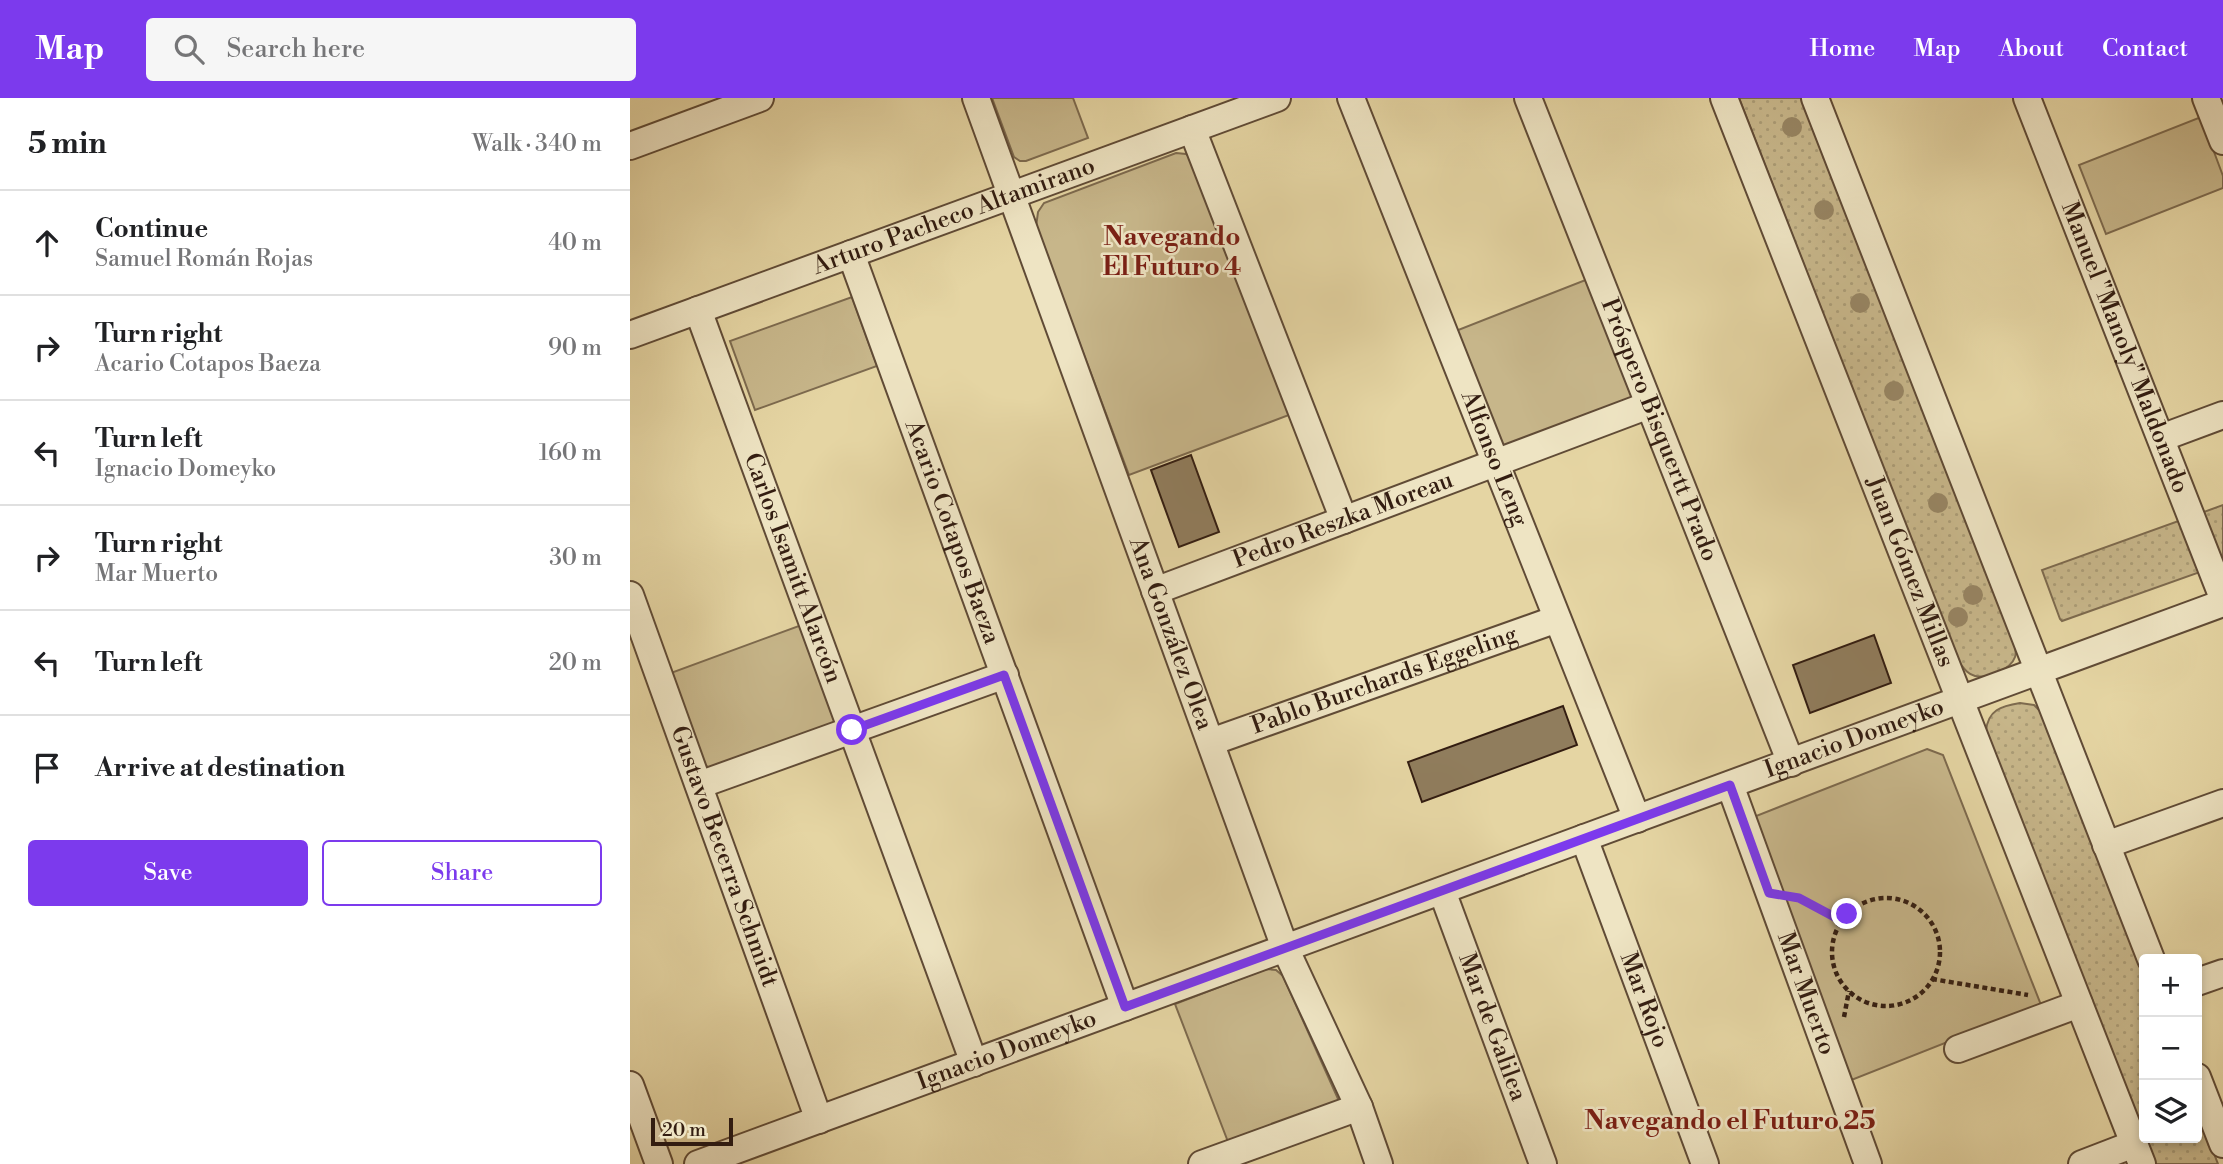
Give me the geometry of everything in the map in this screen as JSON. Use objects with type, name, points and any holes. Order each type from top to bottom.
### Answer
[{"type":"street","points":[[630,146],[760,98]]},
{"type":"street","name":"Ana González Olea","points":[[976,98],[1285,948],[1359,1107],[1379,1164]]},
{"type":"street","name":"Arturo Pacheco Altamirano","points":[[630,335],[1277,98]]},
{"type":"street","name":"Alfonso Leng","points":[[1352,98],[1637,819]]},
{"type":"street","name":"Próspero Bisquertt Prado","points":[[1528,98],[1791,762]]},
{"type":"street","name":"Juan Gómez Millas","points":[[1724,98],[2138,1154]]},
{"type":"street","points":[[1815,98],[2149,954]]},
{"type":"street","name":"Manuel \"Manoly\" Maldonado","points":[[2027,98],[2223,598]]},
{"type":"street","points":[[2206,98],[2223,141]]},
{"type":"street","points":[[1192,129],[1344,520]]},
{"type":"street","name":"Acario Cotapos Baeza","points":[[851,254],[1125,1007]]},
{"type":"street","name":"Carlos Isamitt Alarcón","points":[[698,310],[974,1063]]},
{"type":"street","name":"Pedro Reszka Moreau","points":[[1155,591],[1649,405]]},
{"type":"street","points":[[2161,438],[2223,415]]},
{"type":"street","name":"Gustavo Becerra Schmidt","points":[[630,596],[819,1120]]},
{"type":"street","name":"Ignacio Domeyko","points":[[698,1164],[2223,603]]},
{"type":"street","name":"Pablo Burchards Eggeling","points":[[1211,742],[1557,619]]},
{"type":"street","points":[[699,785],[1004,675]]},
{"type":"street","name":"Mar Muerto","points":[[1730,785],[1868,1164]]},
{"type":"street","points":[[2106,845],[2223,803]]},
{"type":"street","name":"Mar Rojo","points":[[1584,838],[1705,1164]]},
{"type":"street","name":"Mar de Galilea","points":[[1442,891],[1543,1164]]},
{"type":"street","points":[[2202,980],[2223,973]]},
{"type":"street","points":[[1958,1049],[2079,1003]]},
{"type":"street","points":[[2198,1080],[2223,1144]]},
{"type":"street","points":[[630,1085],[659,1164]]},
{"type":"street","points":[[1202,1164],[1359,1107]]},
{"type":"street","points":[[2082,1164],[2138,1154]]},
{"type":"path","points":[[1769,893],[1799,898],[1842,921]]},
{"type":"path","points":[[1895,899],[1911,904],[1925,915],[1937,937],[1938,963],[1932,979],[1913,998],[1898,1004],[1880,1005],[1856,996],[1843,984],[1833,962],[1833,944],[1842,921],[1854,908],[1869,900],[1895,899]]},
{"type":"path","points":[[1932,979],[2032,996]]},
{"type":"shaded area","points":[[992,98],[1073,98],[1088,138],[1020,161],[1014,157]]},
{"type":"shaded area","points":[[1739,98],[1801,98],[2014,645],[2016,653],[2013,661],[1998,672],[1975,676],[1967,672],[1958,661]]},
{"type":"shaded area","points":[[2201,117],[2223,176],[2223,188],[2106,234],[2079,165]]},
{"type":"shaded area","points":[[1176,153],[1186,154],[1195,161],[1289,415],[1129,475],[1036,227],[1038,212],[1044,203]]},
{"type":"shaded area","points":[[1588,279],[1632,392],[1631,400],[1503,451],[1453,332]]},
{"type":"shaded area","points":[[852,297],[877,366],[755,410],[730,341]]},
{"type":"shaded area","points":[[2223,505],[2223,564],[2201,513]]},
{"type":"shaded area","points":[[2184,519],[2203,571],[2062,621],[2060,619],[2042,570]]},
{"type":"shaded area","points":[[807,623],[838,721],[833,727],[714,770],[700,763],[668,674]]},
{"type":"shaded area","points":[[2020,703],[2034,705],[2042,713],[2139,962],[2139,1124],[1986,731],[1989,718],[1997,710]]},
{"type":"shaded area","points":[[1927,749],[1943,755],[2041,1005],[1849,1081],[1751,818]]},
{"type":"shaded area","points":[[1266,969],[1276,970],[1283,976],[1339,1101],[1230,1147],[1175,1004]]},
{"type":"shaded area","points":[[2202,1122],[2218,1164],[2155,1164],[2147,1143],[2202,1143]]},
{"type":"building","points":[[1191,455],[1219,532],[1179,547],[1151,470]]},
{"type":"building","points":[[1874,635],[1891,683],[1810,713],[1793,665]]},
{"type":"building","points":[[1563,706],[1577,745],[1422,802],[1408,762]]},
{"type":"district","name":"Navegando El Futuro 4","points":[[1172,252]]},
{"type":"district","name":"Navegando el Futuro 25","points":[[1730,1121]]},
{"type":"route","points":[[852,730],[1004,675],[1125,1007],[1730,785],[1769,893],[1799,898],[1842,921],[1847,914]]}]
